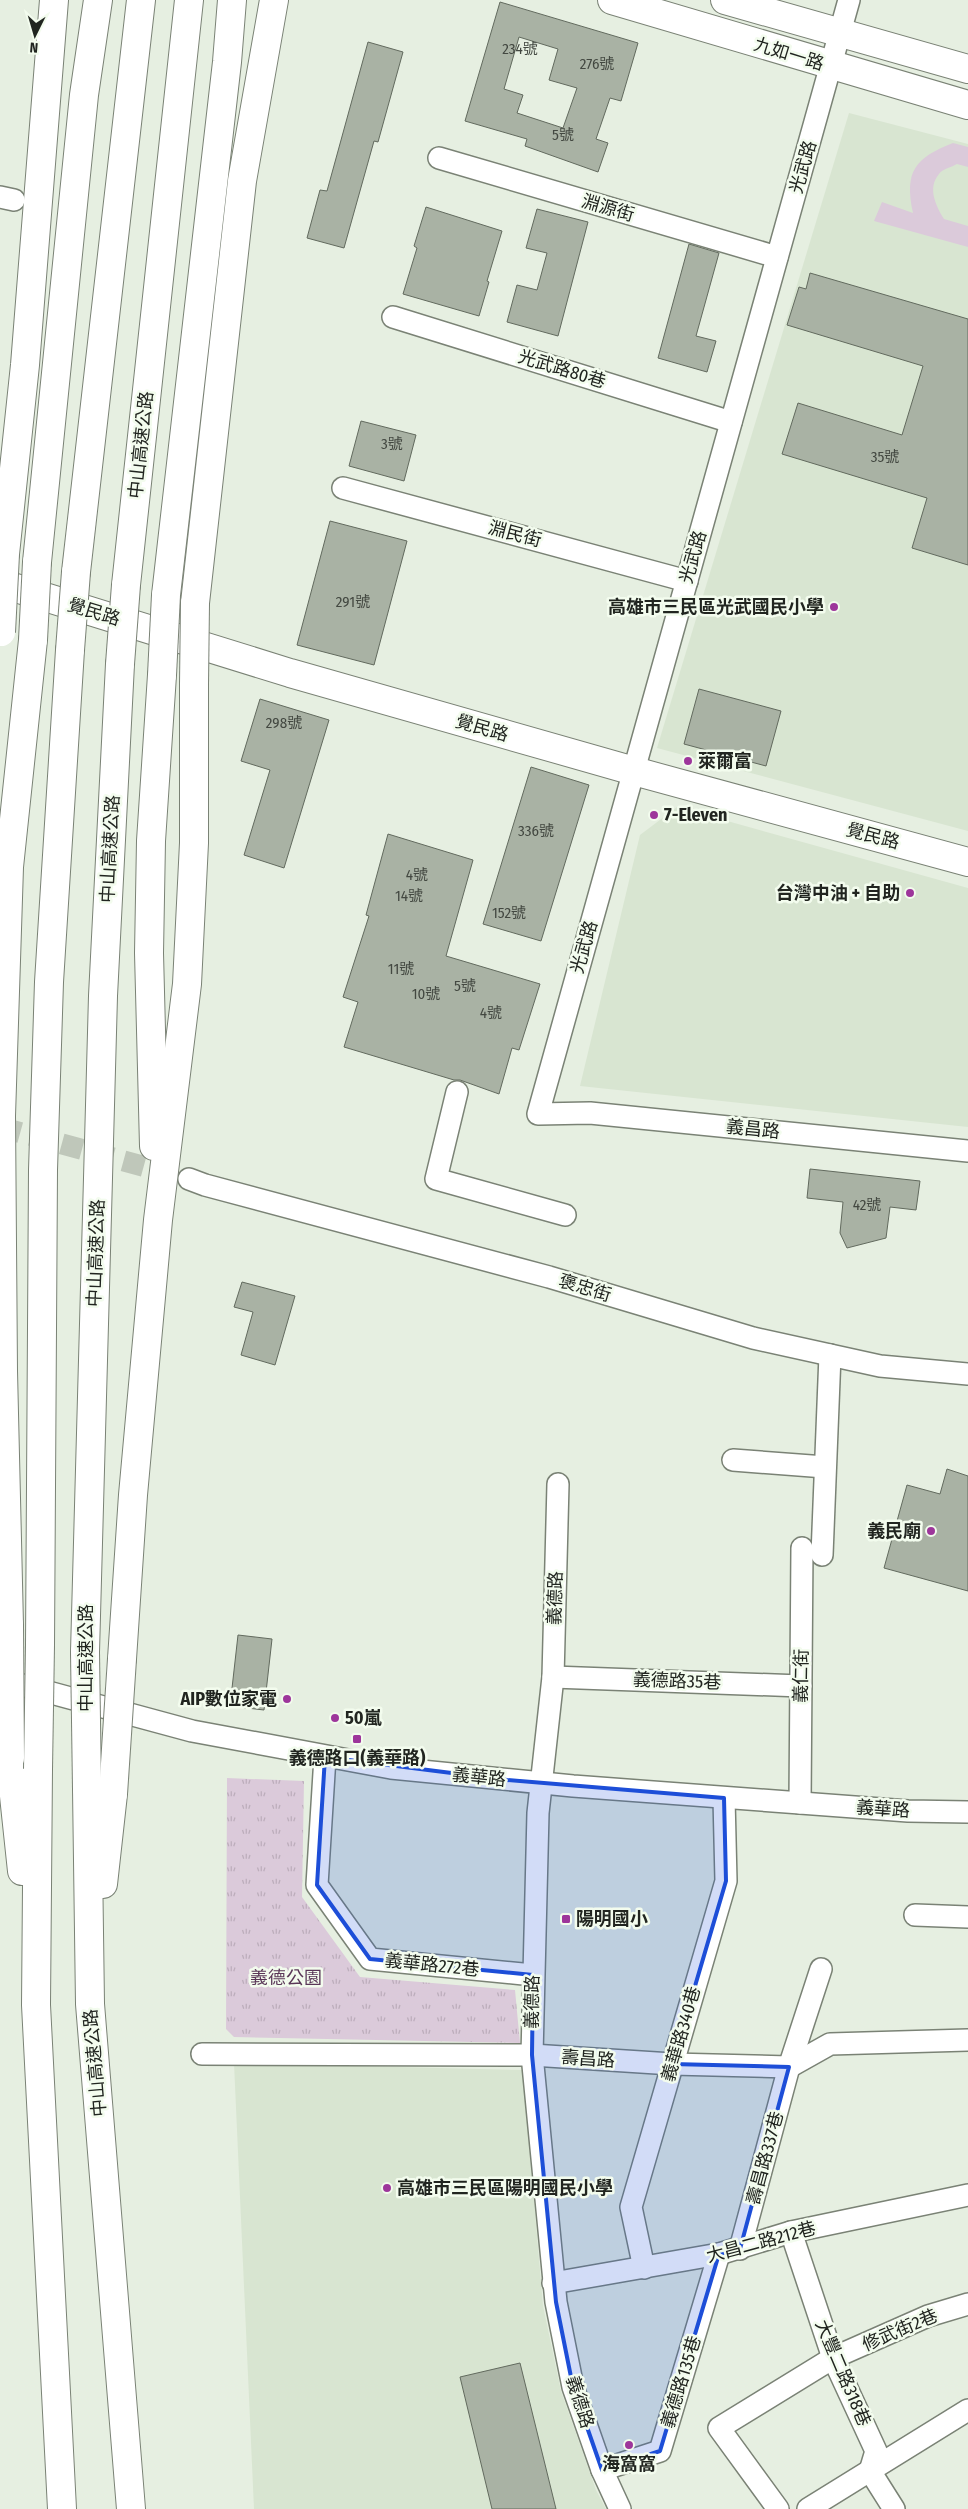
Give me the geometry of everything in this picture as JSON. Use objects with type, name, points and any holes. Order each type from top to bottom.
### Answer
[{"type":"main road","points":[[0,639],[5,554],[26,356],[54,0]]},
{"type":"main road","points":[[62,2509],[36,2005],[10,1758],[10,1624],[3,1371],[1,1112],[9,867],[33,640],[37,562],[84,95],[98,0]]},
{"type":"main road","points":[[36,2005],[43,1170],[49,982],[76,572],[140,0]]},
{"type":"main road","name":"中山高速公路","points":[[131,2509],[90,2004],[100,1791],[85,1652],[103,996],[120,664],[126,585],[189,0]]},
{"type":"main road","points":[[158,1220],[152,1091],[149,953],[151,841],[166,595],[226,72],[232,0]]},
{"type":"main road","points":[[100,1791],[122,1659],[133,1495],[158,1220],[187,984],[194,843],[195,603],[242,181],[274,0]]},
{"type":"main road","name":"九如一路","points":[[612,0],[968,105]]},
{"type":"main road","name":"九如一路","points":[[725,0],[968,69]]},
{"type":"main road","name":"覺民路","points":[[0,583],[290,673],[634,771],[968,862]]},
{"type":"street","name":"光武路","points":[[538,1114],[849,0]]},
{"type":"street","name":"淵源街","points":[[439,158],[777,257]]},
{"type":"street","name":"光武路80巷","points":[[393,317],[731,422]]},
{"type":"street","name":"淵民街","points":[[343,488],[687,581]]},
{"type":"street","points":[[457,1092],[436,1179],[565,1215]]},
{"type":"street","name":"義昌路","points":[[538,1114],[590,1113],[968,1151]]},
{"type":"street","name":"褒忠街","points":[[197,1182],[540,1274],[753,1338],[880,1366],[968,1374]]},
{"type":"street","name":"義仁街","points":[[800,1803],[801,1686],[812,1551],[825,1468],[830,1356]]},
{"type":"street","points":[[733,1460],[825,1468]]},
{"type":"street","name":"義德路","points":[[558,1484],[553,1677],[541,1783],[533,1975],[532,2055],[553,2283],[573,2387],[602,2470],[620,2509]]},
{"type":"street","name":"義德路35巷","points":[[553,1677],[801,1686]]},
{"type":"street","name":"義華路","points":[[0,1679],[192,1731],[391,1768],[724,1798],[908,1811],[968,1812]]},
{"type":"street","name":"義華路272巷","points":[[325,1757],[317,1885],[370,1959],[533,1975]]},
{"type":"street","name":"義華路340巷","points":[[644,2268],[631,2207],[726,1881],[724,1798]]},
{"type":"street","points":[[915,1915],[968,1917]]},
{"type":"street","name":"壽昌路337巷","points":[[740,2249],[789,2067],[821,1969]]},
{"type":"street","points":[[789,2067],[830,2044],[968,2040]]},
{"type":"street","name":"壽昌路","points":[[202,2054],[532,2055],[672,2064],[789,2067]]},
{"type":"street","name":"大昌二路212巷","points":[[553,2283],[720,2254],[792,2232],[968,2195]]},
{"type":"street","name":"大豐二路318巷","points":[[792,2232],[833,2358],[876,2451],[870,2471]]},
{"type":"street","name":"義德路135巷","points":[[602,2470],[660,2451],[720,2254]]},
{"type":"street","name":"修武街2巷","points":[[778,2509],[719,2428],[833,2358],[928,2316],[968,2304]]},
{"type":"street","points":[[808,2509],[968,2410]]},
{"type":"street","points":[[870,2471],[894,2509]]},
{"type":"highlighted area","points":[[325,1757],[507,1780],[724,1798],[726,1881],[672,2064],[789,2067],[740,2249],[719,2254],[660,2451],[602,2470],[573,2387],[556,2302],[532,2055],[533,1975],[370,1959],[317,1885]]},
{"type":"shaded area","name":"高雄市三民區光武國民小學","points":[[849,113],[968,144],[968,831],[657,748]]},
{"type":"shaded area","points":[[677,807],[968,888],[968,1127],[580,1086],[640,835]]},
{"type":"shaded area","name":"高雄市三民區陽明國民小學","points":[[234,2063],[523,2070],[543,2306],[561,2391],[596,2490],[606,2509],[254,2509]]},
{"type":"green space","points":[[953,143],[968,147],[968,167],[957,164],[940,172],[935,179],[933,191],[938,208],[944,219],[968,226],[968,247],[874,221],[882,202],[913,213],[910,186],[915,168],[929,154]]},
{"type":"green space","name":"義德公園","points":[[227,1778],[304,1781],[302,1897],[360,1977],[515,1990],[520,2043],[234,2037],[226,2029]]},
{"type":"building","points":[[500,2],[638,43],[621,101],[610,98],[596,139],[608,143],[598,172],[525,146],[527,139],[465,121]],"holes":[[[519,37],[558,49],[549,80],[577,88],[563,128],[517,113],[523,95],[504,89]]]},
{"type":"building","points":[[368,42],[403,52],[378,142],[374,141],[344,248],[307,238],[320,190],[327,191]]},
{"type":"building","points":[[426,207],[502,231],[479,316],[403,294],[417,248],[414,246]]},
{"type":"building","points":[[537,209],[588,222],[558,336],[507,322],[517,285],[537,290],[547,253],[526,248]]},
{"type":"building","points":[[689,244],[719,253],[696,336],[716,341],[707,372],[658,358]]},
{"type":"building","points":[[810,273],[968,319],[968,565],[912,548],[927,498],[782,454],[798,403],[902,435],[923,366],[787,325],[799,287],[806,289]]},
{"type":"building","points":[[361,421],[416,435],[404,481],[349,466]]},
{"type":"building","points":[[330,521],[407,541],[374,665],[297,645]]},
{"type":"building","points":[[699,689],[781,711],[766,766],[684,744]]},
{"type":"building","points":[[260,699],[329,720],[284,868],[244,855],[270,770],[241,761]]},
{"type":"building","points":[[531,767],[589,785],[541,941],[483,924]]},
{"type":"building","points":[[388,834],[473,860],[446,956],[540,984],[519,1050],[512,1048],[499,1094],[460,1080],[454,1080],[344,1047],[358,1002],[343,997],[369,916],[366,915]]},
{"type":"building","points":[[810,1169],[920,1181],[916,1210],[890,1207],[886,1238],[847,1248],[840,1233],[843,1202],[807,1198]]},
{"type":"building","points":[[242,1282],[295,1296],[275,1365],[241,1355],[253,1312],[234,1307]]},
{"type":"building","name":"義民廟","points":[[947,1469],[968,1476],[968,1591],[884,1568],[907,1485],[940,1494]]},
{"type":"building","points":[[238,1635],[272,1639],[264,1710],[230,1706]]},
{"type":"building","points":[[520,2363],[556,2509],[492,2509],[460,2377]]},
{"type":"tunnel","points":[[0,1127],[179,1176]]},
{"type":"place","name":"高雄市三民區光武國民小學","points":[[834,607]]},
{"type":"place","name":"萊爾富","points":[[688,761]]},
{"type":"place","name":"7-Eleven","points":[[654,815]]},
{"type":"place","name":"台灣中油 + 自助","points":[[910,893]]},
{"type":"place","name":"義民廟","points":[[931,1531]]},
{"type":"place","name":"AIP數位家電","points":[[287,1699]]},
{"type":"place","name":"50嵐","points":[[335,1718]]},
{"type":"place","name":"義德路口(義華路)","points":[[357,1739]]},
{"type":"place","name":"陽明國小","points":[[566,1919]]},
{"type":"place","name":"高雄市三民區陽明國民小學","points":[[387,2188]]},
{"type":"place","name":"海窩窩","points":[[629,2445]]}]
